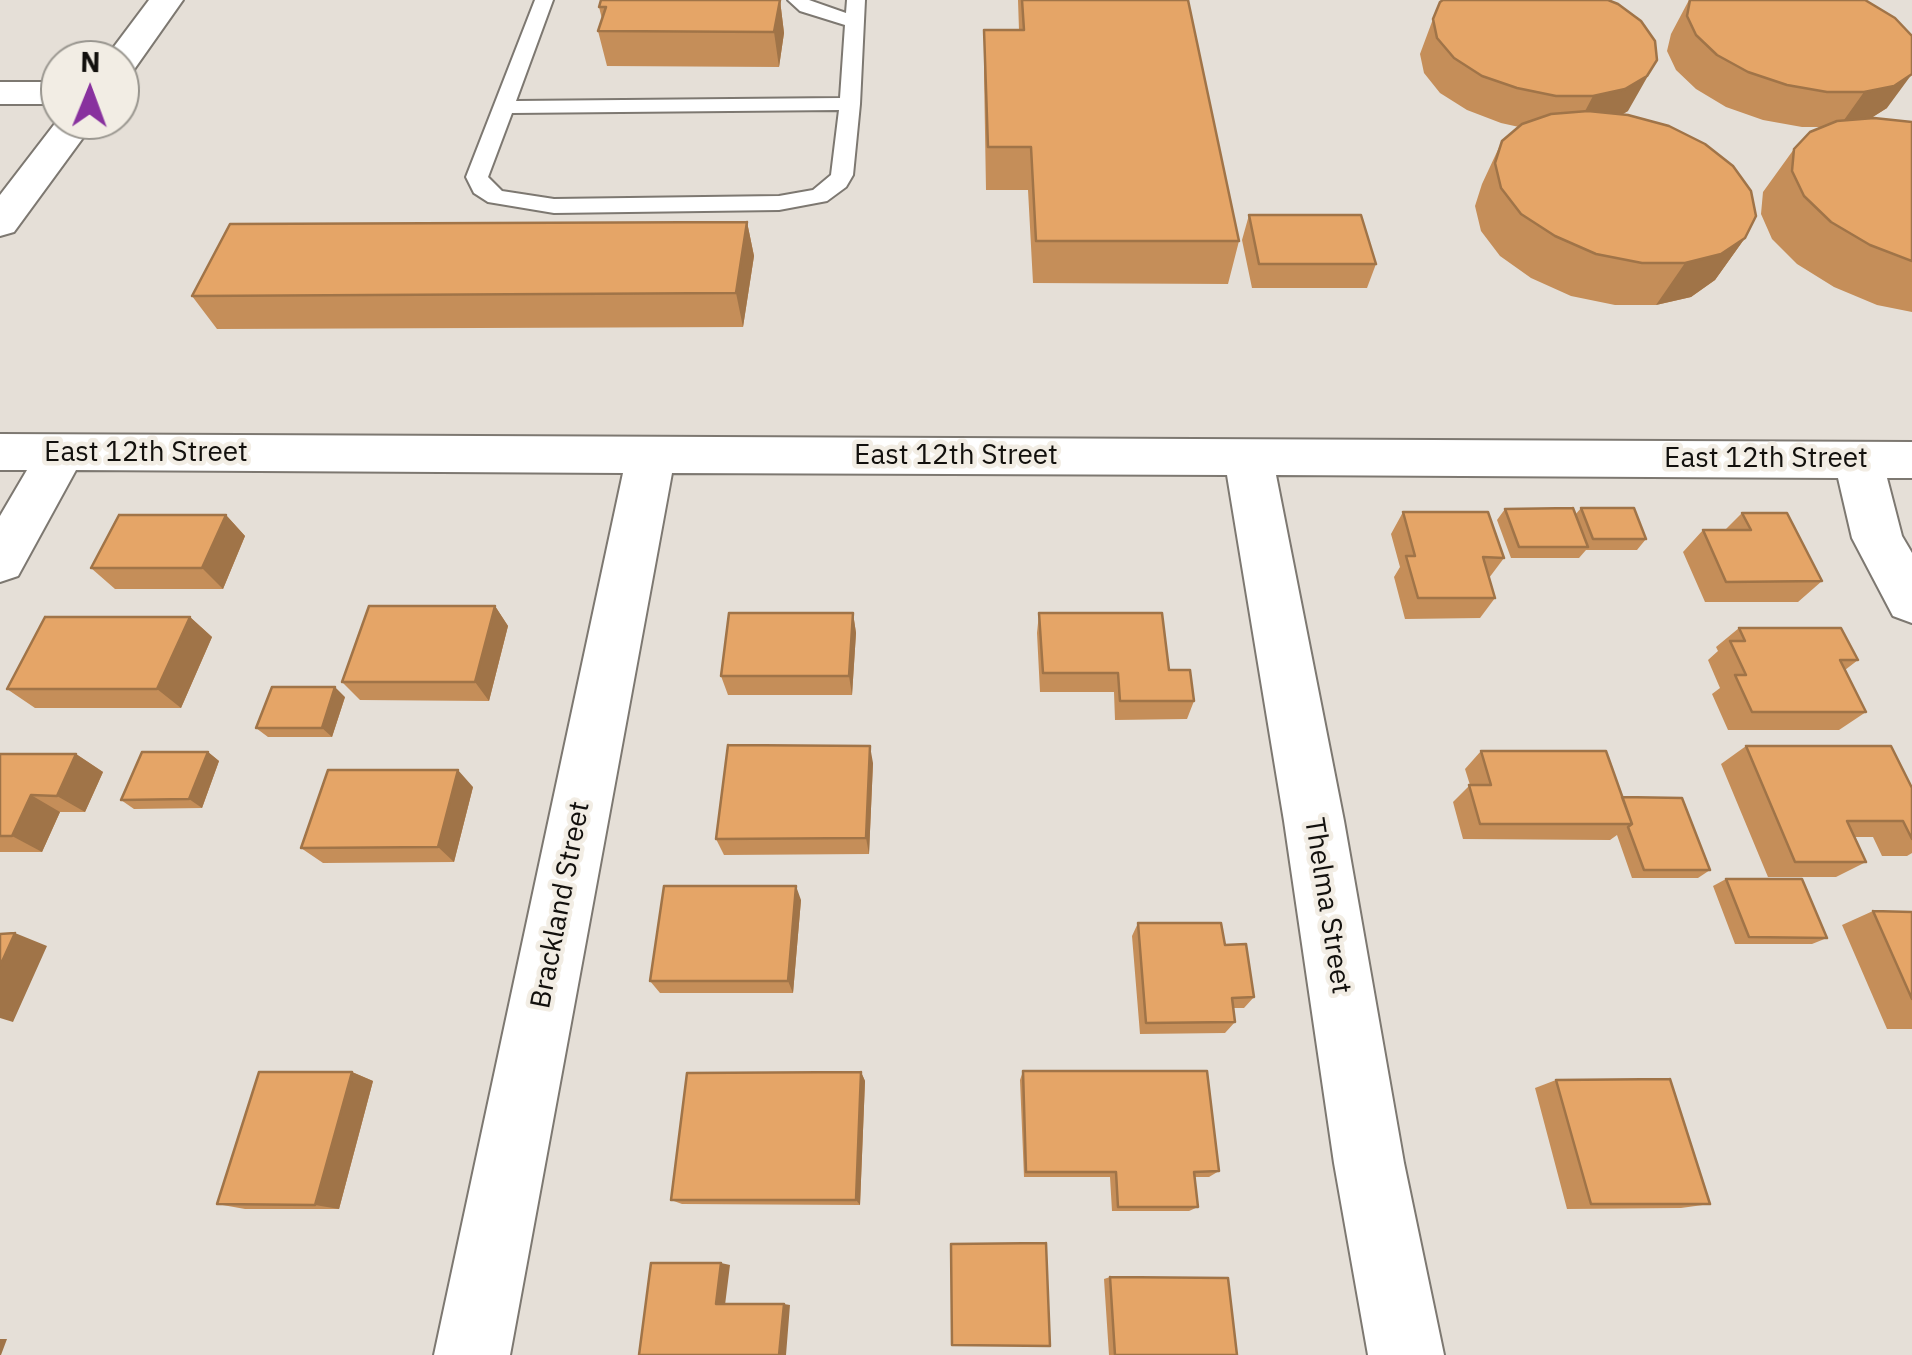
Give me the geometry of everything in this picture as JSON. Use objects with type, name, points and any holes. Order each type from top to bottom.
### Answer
[{"type":"street","points":[[137,40],[166,0]]},
{"type":"street","points":[[0,93],[40,93]]},
{"type":"street","points":[[0,223],[63,140]]},
{"type":"street","name":"East 12th Street","points":[[0,452],[1912,460]]},
{"type":"street","points":[[0,561],[62,452]]},
{"type":"street","name":"Brackland Street","points":[[472,1355],[651,455]]},
{"type":"street","name":"Thelma Street","points":[[1248,458],[1314,821],[1369,1163],[1406,1355]]},
{"type":"street","points":[[1858,460],[1877,538],[1912,601]]},
{"type":"lane","points":[[544,0],[477,177],[482,188],[496,197],[554,206],[779,203],[819,196],[835,187],[842,174],[850,104],[856,0]]},
{"type":"lane","points":[[797,0],[855,22]]},
{"type":"lane","points":[[504,107],[850,104]]},
{"type":"building","points":[[601,0],[780,0],[774,32],[598,31],[606,7],[599,7]]},
{"type":"building","points":[[1022,0],[1188,0],[1239,241],[1036,241],[1031,147],[988,147],[984,30],[1024,30]]},
{"type":"building","points":[[1443,0],[1608,0],[1641,21],[1655,41],[1657,60],[1647,76],[1625,89],[1593,96],[1556,96],[1517,88],[1482,76],[1454,58],[1437,38],[1433,19]]},
{"type":"building","points":[[1690,0],[1865,0],[1895,18],[1912,36],[1912,74],[1894,86],[1864,92],[1827,92],[1787,85],[1748,72],[1717,55],[1696,35],[1687,16]]},
{"type":"building","points":[[1588,111],[1628,115],[1669,126],[1705,144],[1733,166],[1751,191],[1756,216],[1745,238],[1721,254],[1685,263],[1642,263],[1596,254],[1555,236],[1521,214],[1501,188],[1495,163],[1502,141],[1522,124],[1551,114]]},
{"type":"building","points":[[1874,118],[1912,122],[1912,261],[1870,245],[1831,222],[1804,196],[1792,171],[1794,149],[1810,132],[1837,121]]},
{"type":"building","points":[[1249,215],[1361,215],[1376,264],[1259,264]]},
{"type":"building","points":[[747,222],[736,293],[192,296],[230,224]]},
{"type":"building","points":[[1573,508],[1588,547],[1519,547],[1505,509]]},
{"type":"building","points":[[1581,508],[1634,508],[1646,539],[1593,539]]},
{"type":"building","points":[[1403,512],[1488,512],[1504,558],[1483,557],[1495,598],[1418,598],[1406,556],[1415,556]]},
{"type":"building","points":[[1742,513],[1787,513],[1822,581],[1726,582],[1703,530],[1751,530]]},
{"type":"building","points":[[119,515],[226,515],[202,568],[91,568]]},
{"type":"building","points":[[369,606],[495,606],[475,682],[342,682]]},
{"type":"building","points":[[729,613],[853,613],[849,676],[721,676]]},
{"type":"building","points":[[1039,613],[1162,613],[1169,670],[1190,670],[1194,701],[1120,701],[1118,673],[1043,673]]},
{"type":"building","points":[[45,617],[190,617],[157,689],[7,689]]},
{"type":"building","points":[[1739,628],[1841,628],[1858,660],[1840,660],[1866,712],[1752,712],[1735,675],[1746,675],[1730,641],[1745,641]]},
{"type":"building","points":[[272,687],[335,687],[322,728],[256,728]]},
{"type":"building","points":[[728,745],[870,746],[866,838],[716,839]]},
{"type":"building","points":[[1746,746],[1891,746],[1912,788],[1912,839],[1903,821],[1847,821],[1866,862],[1795,862]]},
{"type":"building","points":[[1481,751],[1606,751],[1632,824],[1480,824],[1469,785],[1491,785]]},
{"type":"building","points":[[142,752],[208,752],[189,799],[121,800]]},
{"type":"building","points":[[0,754],[76,754],[57,796],[31,795],[12,836],[0,836]]},
{"type":"building","points":[[328,770],[458,770],[438,847],[301,848]]},
{"type":"building","points":[[1622,797],[1682,798],[1710,870],[1644,870]]},
{"type":"building","points":[[1726,879],[1802,879],[1827,938],[1749,937]]},
{"type":"building","points":[[664,886],[796,886],[788,981],[650,981]]},
{"type":"building","points":[[1873,911],[1912,912],[1912,999]]},
{"type":"building","points":[[1138,923],[1221,923],[1225,945],[1246,944],[1254,997],[1232,998],[1235,1022],[1146,1023]]},
{"type":"building","points":[[15,933],[0,966],[0,934]]},
{"type":"building","points":[[1023,1071],[1207,1071],[1219,1171],[1194,1172],[1198,1207],[1118,1207],[1116,1172],[1026,1172]]},
{"type":"building","points":[[259,1072],[352,1072],[315,1205],[217,1204]]},
{"type":"building","points":[[861,1072],[856,1200],[671,1200],[687,1073]]},
{"type":"building","points":[[1670,1079],[1710,1204],[1591,1204],[1556,1080]]},
{"type":"building","points":[[1046,1243],[1050,1346],[952,1345],[951,1244]]},
{"type":"building","points":[[651,1263],[721,1263],[716,1304],[784,1304],[779,1355],[639,1355]]},
{"type":"building","points":[[1110,1277],[1228,1278],[1237,1355],[1115,1355]]}]
